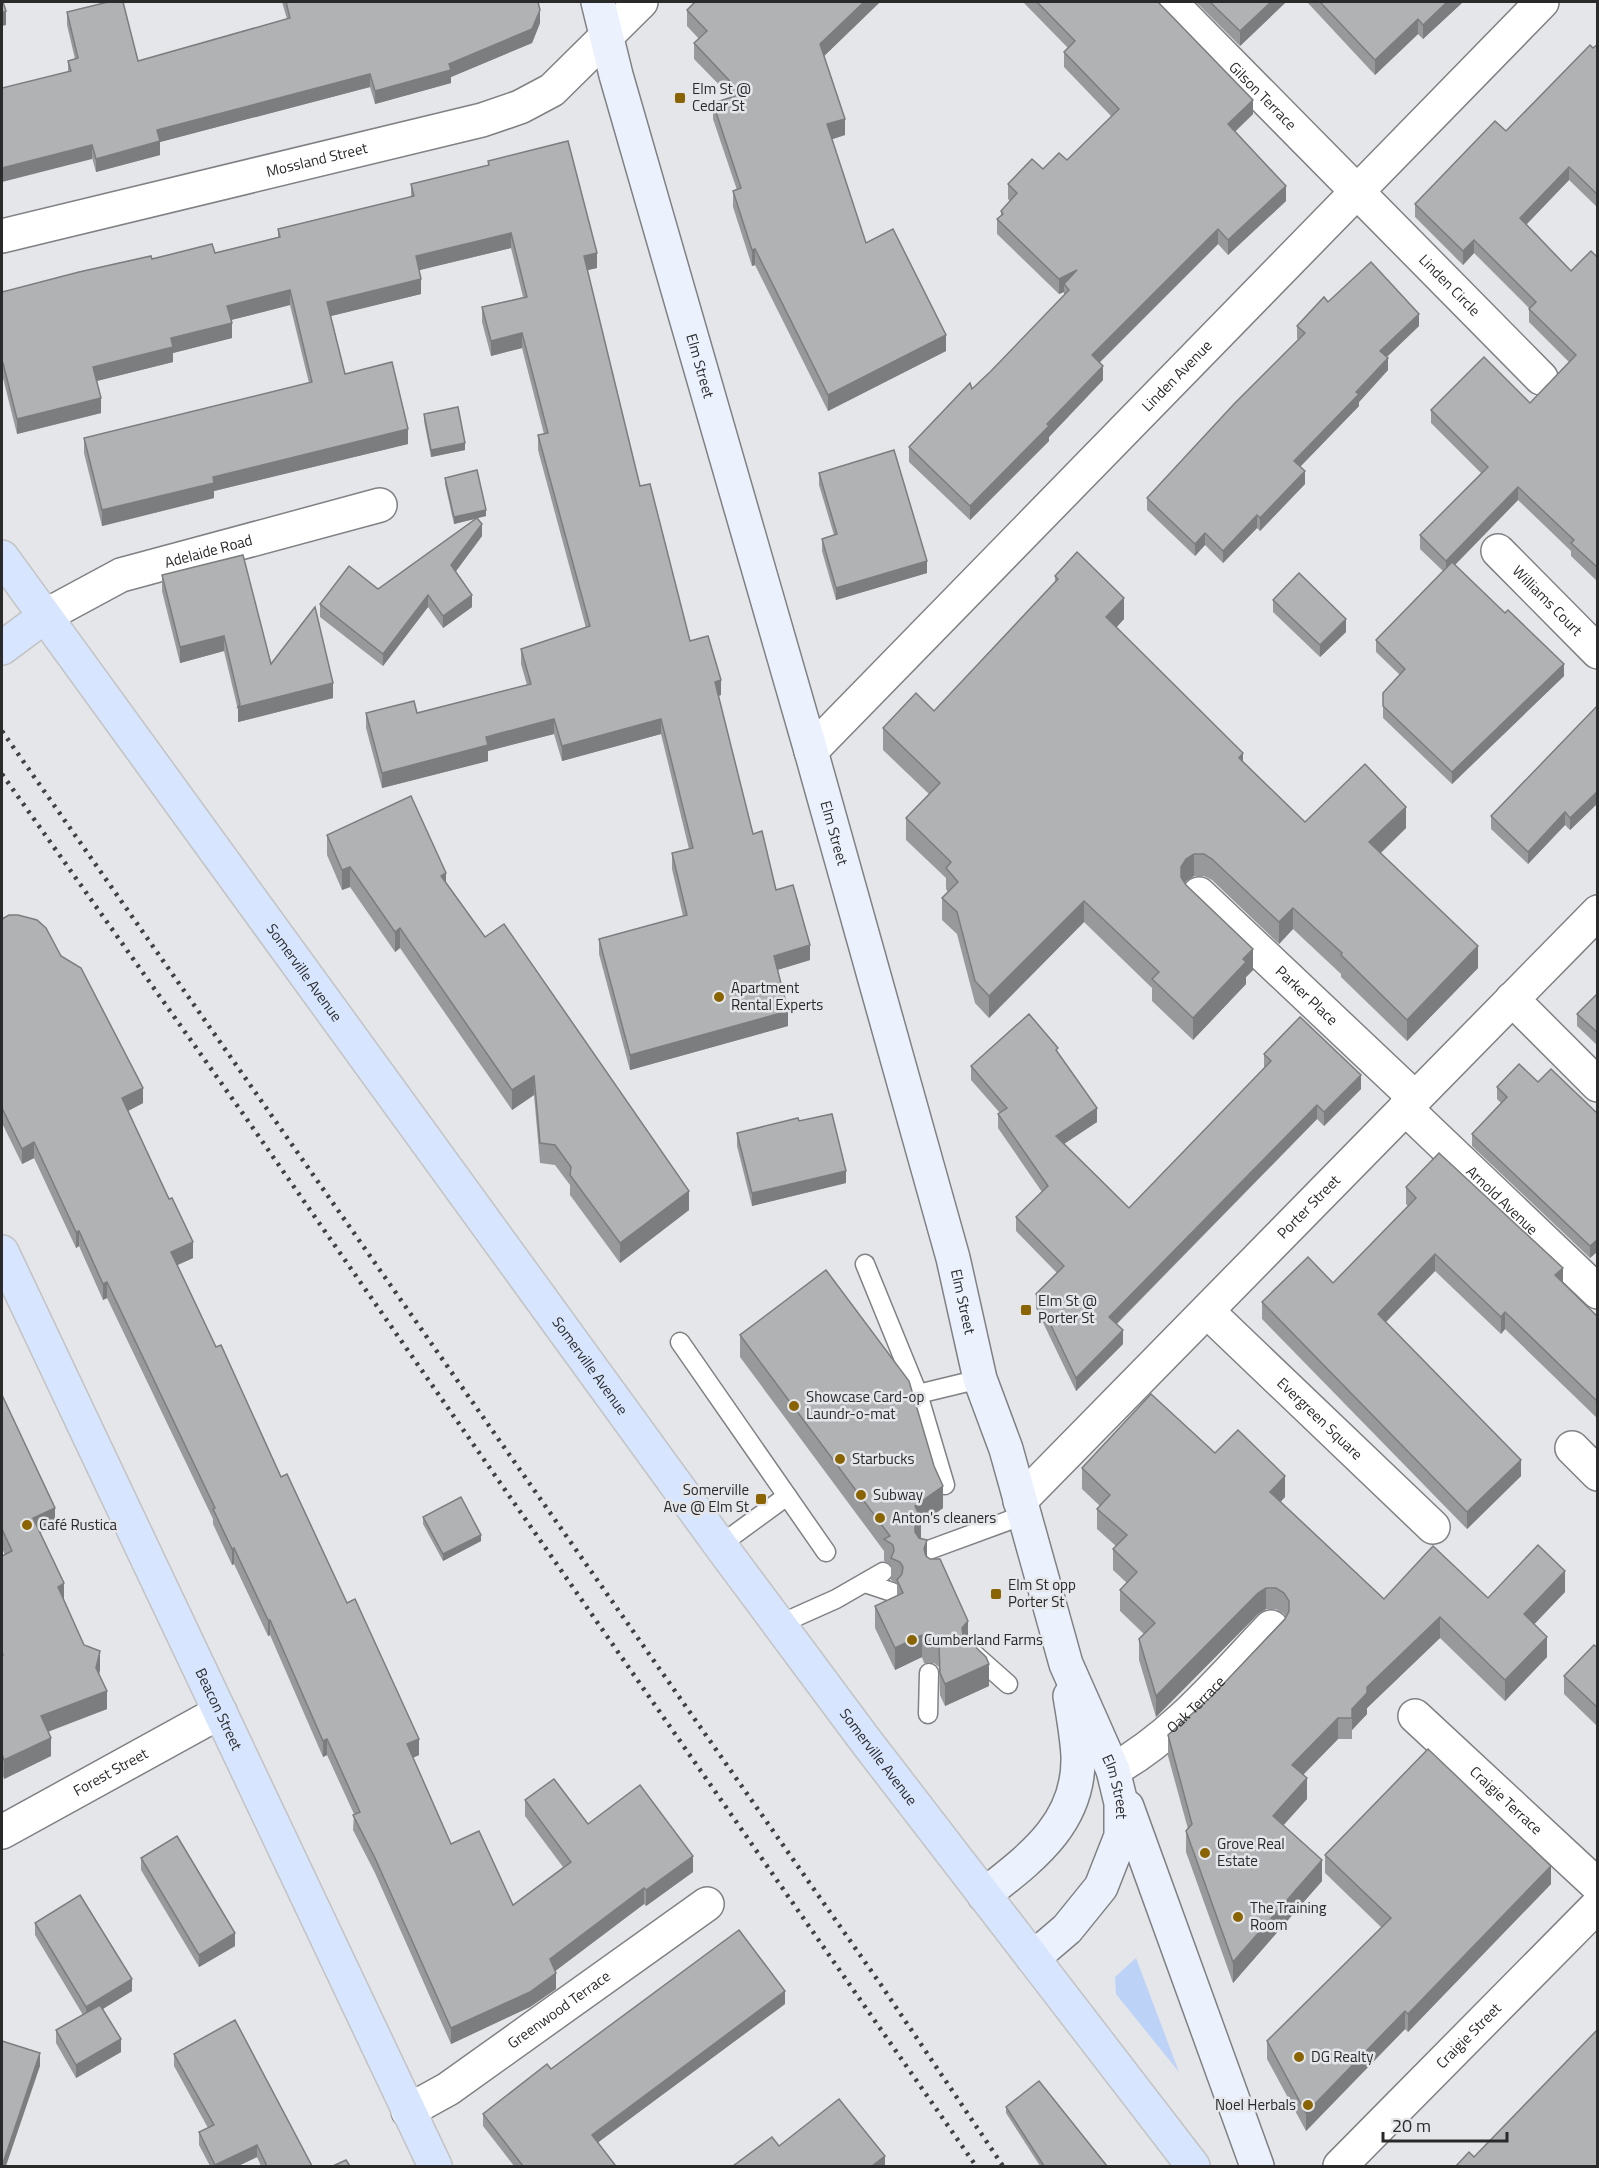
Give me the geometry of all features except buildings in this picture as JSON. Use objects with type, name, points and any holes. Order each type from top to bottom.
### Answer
[{"type":"main road","name":"Elm Street","points":[[597,2],[953,1258],[980,1379],[1006,1449],[1066,1664],[1113,1770],[1123,1820],[1117,1852],[1101,1887],[1080,1915],[1033,1958]]},
{"type":"main road","name":"Somerville Avenue","points":[[2,556],[720,1545],[984,1895],[1193,2166]]},
{"type":"main road","points":[[2,648],[45,616]]},
{"type":"main road","name":"Beacon Street","points":[[2,1252],[435,2166]]},
{"type":"main road","name":"Elm Street","points":[[984,1895],[1028,1861],[1050,1839],[1070,1806],[1077,1773],[1078,1755],[1066,1664]]},
{"type":"main road","points":[[1113,1770],[1257,2166]]},
{"type":"street","name":"Mossland Street","points":[[2,236],[482,120],[520,107],[552,90],[641,2]]},
{"type":"street","name":"Gilson Terrace","points":[[1170,2],[1356,191]]},
{"type":"street","name":"Linden Avenue","points":[[811,751],[1542,2]]},
{"type":"street","name":"Linden Circle","points":[[1356,191],[1541,378]]},
{"type":"street","name":"Adelaide Road","points":[[45,616],[121,575],[380,505]]},
{"type":"street","name":"Williams Court","points":[[1498,551],[1598,652]]},
{"type":"street","name":"Parker Place","points":[[1199,894],[1410,1103]]},
{"type":"street","name":"Porter Street","points":[[1022,1508],[1207,1311],[1598,912]]},
{"type":"street","points":[[1512,999],[1598,1085]]},
{"type":"street","name":"Arnold Avenue","points":[[1410,1103],[1598,1292]]},
{"type":"street","name":"Evergreen Square","points":[[1207,1311],[1433,1527]]},
{"type":"street","points":[[1572,1448],[1598,1474]]},
{"type":"street","name":"Oak Terrace","points":[[1113,1770],[1143,1753],[1165,1736],[1271,1627]]},
{"type":"street","name":"Forest Street","points":[[2,1832],[219,1712]]},
{"type":"street","name":"Craigie Terrace","points":[[1415,1716],[1598,1886]]},
{"type":"street","name":"Greenwood Terrace","points":[[408,2111],[448,2089],[707,1904]]},
{"type":"street","name":"Craigie Street","points":[[1340,2166],[1598,1905]]},
{"type":"lane","points":[[866,1264],[918,1394],[945,1485]]},
{"type":"lane","points":[[680,1342],[826,1552]]},
{"type":"lane","points":[[918,1394],[980,1379]]},
{"type":"lane","points":[[720,1545],[787,1496]]},
{"type":"lane","points":[[933,1556],[950,1542],[1022,1508]]},
{"type":"lane","points":[[780,1624],[836,1599],[883,1572]]},
{"type":"lane","points":[[865,1583],[892,1592]]},
{"type":"lane","points":[[973,1653],[1008,1684]]},
{"type":"lane","points":[[928,1714],[929,1673]]},
{"type":"shaded area","points":[[1136,1958],[1179,2072],[1116,1994],[1115,1977]]},
{"type":"railway","points":[[2,731],[879,1982],[1003,2166]]},
{"type":"railway","points":[[2,774],[246,1118],[976,2166]]},
{"type":"place","name":"Elm St @ Cedar St","points":[[680,98]]},
{"type":"place","name":"Apartment Rental Experts","points":[[719,997]]},
{"type":"place","name":"Elm St @ Porter St","points":[[1026,1310]]},
{"type":"place","name":"Showcase Card-op Laundr-o-mat","points":[[794,1406]]},
{"type":"place","name":"Starbucks","points":[[840,1459]]},
{"type":"place","name":"Subway","points":[[861,1495]]},
{"type":"place","name":"Somerville Ave @ Elm St","points":[[761,1499]]},
{"type":"place","name":"Anton's cleaners","points":[[880,1518]]},
{"type":"place","name":"Café Rustica","points":[[27,1525]]},
{"type":"place","name":"Elm St opp Porter St","points":[[996,1594]]},
{"type":"place","name":"Cumberland Farms","points":[[912,1640]]},
{"type":"place","name":"Grove Real Estate","points":[[1205,1853]]},
{"type":"place","name":"The Training Room","points":[[1238,1917]]},
{"type":"place","name":"DG Realty","points":[[1299,2057]]},
{"type":"place","name":"Noel Herbals","points":[[1308,2105]]}]
